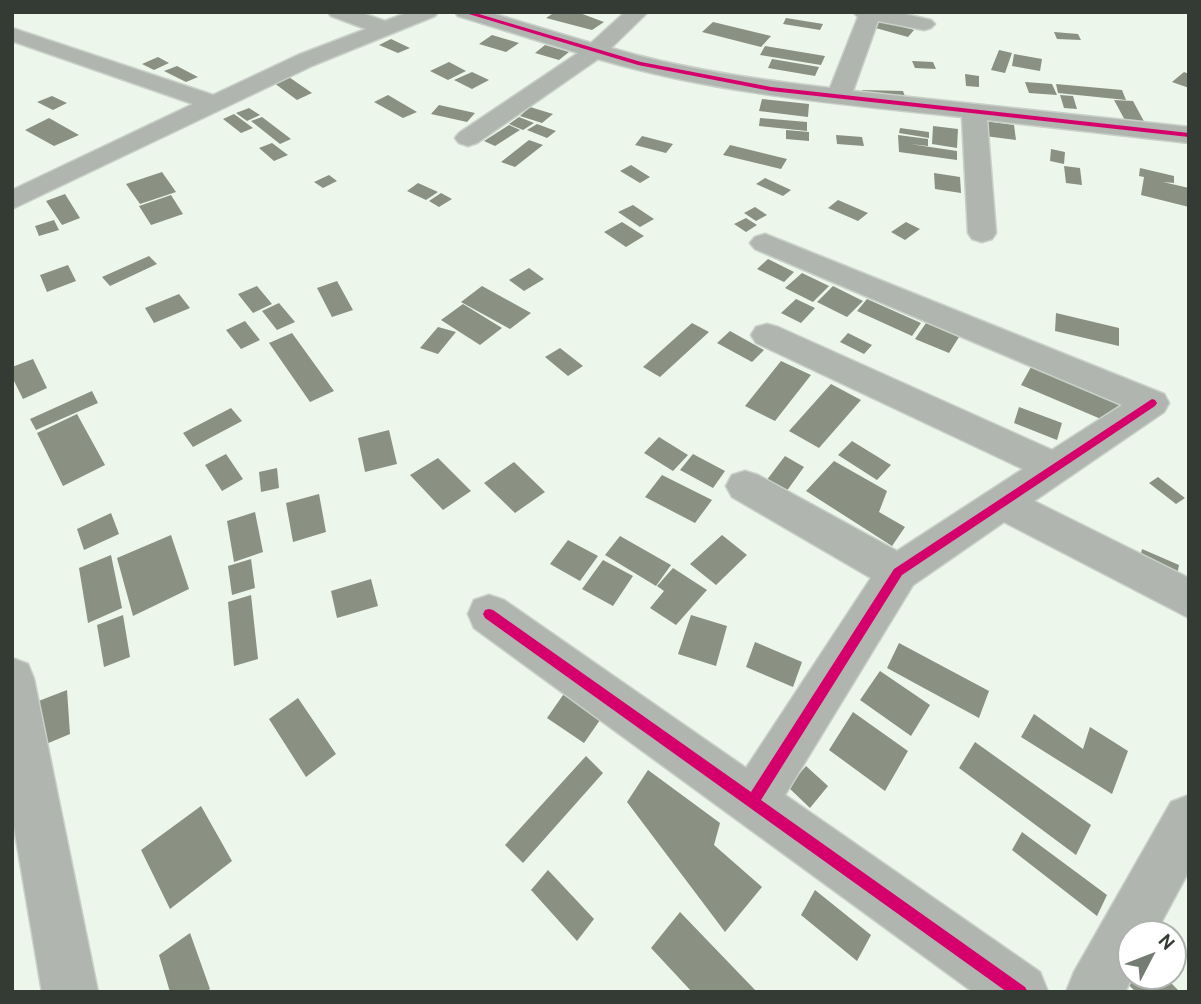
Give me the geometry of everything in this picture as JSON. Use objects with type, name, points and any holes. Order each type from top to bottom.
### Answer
[{"type":"street","points":[[338,12],[384,28]]},
{"type":"street","points":[[12,201],[57,177],[306,60],[428,12]]},
{"type":"street","points":[[465,12],[640,64],[771,89],[1189,135]]},
{"type":"street","points":[[468,138],[595,51],[638,12]]},
{"type":"street","points":[[839,97],[866,13],[924,24]]},
{"type":"street","points":[[12,34],[214,103]]},
{"type":"street","points":[[974,112],[982,233]]},
{"type":"street","points":[[753,801],[898,572],[1152,403],[765,243]]},
{"type":"street","points":[[767,335],[1053,467]]},
{"type":"street","points":[[745,486],[898,572]]},
{"type":"street","points":[[1000,502],[1189,599]]},
{"type":"street","points":[[489,614],[1020,992]]},
{"type":"street","points":[[12,679],[70,992]]},
{"type":"street","points":[[1094,992],[1189,820]]},
{"type":"building","points":[[555,12],[577,12],[604,22],[592,30],[546,18]]},
{"type":"building","points":[[786,18],[823,24],[820,30],[783,24]]},
{"type":"building","points":[[879,20],[914,30],[908,37],[872,27]]},
{"type":"building","points":[[713,22],[771,36],[761,47],[702,32]]},
{"type":"building","points":[[1054,32],[1078,34],[1081,40],[1057,39]]},
{"type":"building","points":[[492,35],[519,43],[506,52],[479,44]]},
{"type":"building","points":[[391,39],[410,48],[398,53],[379,45]]},
{"type":"building","points":[[545,45],[569,52],[559,60],[535,53]]},
{"type":"building","points":[[765,46],[825,56],[821,65],[760,55]]},
{"type":"building","points":[[999,50],[1012,53],[1005,73],[991,70]]},
{"type":"building","points":[[1014,54],[1042,59],[1040,71],[1012,66]]},
{"type":"building","points":[[158,57],[169,63],[154,70],[142,64]]},
{"type":"building","points":[[772,59],[819,67],[815,76],[768,68]]},
{"type":"building","points":[[912,61],[933,62],[936,69],[915,68]]},
{"type":"building","points":[[449,62],[466,71],[448,80],[430,71]]},
{"type":"building","points":[[177,66],[198,77],[186,82],[164,71]]},
{"type":"building","points":[[472,72],[489,80],[472,89],[454,80]]},
{"type":"building","points":[[1184,72],[1189,74],[1189,88],[1172,82]]},
{"type":"building","points":[[965,74],[979,76],[979,87],[966,86]]},
{"type":"building","points":[[286,75],[312,93],[297,100],[270,80]]},
{"type":"building","points":[[1025,82],[1052,84],[1057,95],[1029,93]]},
{"type":"building","points":[[1056,84],[1122,90],[1126,100],[1058,93]]},
{"type":"building","points":[[862,90],[903,91],[906,99],[864,97]]},
{"type":"building","points":[[388,95],[417,112],[403,118],[374,102]]},
{"type":"building","points":[[1060,95],[1073,96],[1077,109],[1064,108]]},
{"type":"building","points":[[52,96],[67,103],[53,110],[37,102]]},
{"type":"building","points":[[762,99],[809,104],[808,117],[759,111]]},
{"type":"building","points":[[1114,100],[1133,101],[1146,125],[1127,124]]},
{"type":"building","points":[[439,105],[475,113],[467,122],[431,114]]},
{"type":"building","points":[[530,107],[553,114],[542,123],[520,116]]},
{"type":"building","points":[[249,108],[260,115],[247,121],[236,113]]},
{"type":"building","points":[[234,114],[253,128],[241,133],[223,119]]},
{"type":"building","points":[[262,117],[291,139],[280,144],[251,121]]},
{"type":"building","points":[[519,117],[534,123],[523,130],[509,124]]},
{"type":"building","points":[[49,118],[79,135],[54,146],[25,130]]},
{"type":"building","points":[[760,118],[807,122],[807,131],[759,126]]},
{"type":"building","points":[[984,121],[1014,125],[1016,140],[985,136]]},
{"type":"building","points":[[537,124],[556,131],[547,138],[527,130]]},
{"type":"building","points":[[509,125],[520,130],[495,146],[484,141]]},
{"type":"building","points":[[933,126],[958,129],[957,148],[932,144]]},
{"type":"building","points":[[900,128],[929,132],[929,138],[899,133]]},
{"type":"building","points":[[786,130],[809,132],[809,141],[786,139]]},
{"type":"building","points":[[836,135],[862,137],[864,146],[837,144]]},
{"type":"building","points":[[898,135],[928,139],[928,146],[910,144],[957,151],[957,160],[899,152]]},
{"type":"building","points":[[642,136],[673,144],[666,153],[635,145]]},
{"type":"building","points":[[529,140],[543,145],[515,167],[501,162]]},
{"type":"building","points":[[272,143],[288,155],[274,161],[259,148]]},
{"type":"building","points":[[730,145],[787,159],[781,169],[723,155]]},
{"type":"building","points":[[1051,149],[1065,152],[1064,164],[1050,161]]},
{"type":"building","points":[[631,165],[650,177],[640,183],[620,171]]},
{"type":"building","points":[[1064,166],[1080,168],[1082,185],[1066,183]]},
{"type":"building","points":[[1140,168],[1174,176],[1174,183],[1163,182],[1189,188],[1189,207],[1141,195],[1144,177],[1139,176]]},
{"type":"building","points":[[162,172],[176,192],[140,204],[126,184]]},
{"type":"building","points":[[934,173],[960,177],[961,193],[935,189]]},
{"type":"building","points":[[329,175],[337,181],[323,188],[314,182]]},
{"type":"building","points":[[765,178],[791,190],[783,196],[756,184]]},
{"type":"building","points":[[418,183],[438,192],[426,200],[407,191]]},
{"type":"building","points":[[441,193],[452,199],[439,207],[429,201]]},
{"type":"building","points":[[65,194],[80,218],[62,225],[46,201]]},
{"type":"building","points":[[171,195],[183,214],[151,225],[139,206]]},
{"type":"building","points":[[838,200],[868,213],[858,221],[828,208]]},
{"type":"building","points":[[633,205],[654,219],[640,227],[618,212]]},
{"type":"building","points":[[755,207],[767,215],[756,221],[744,213]]},
{"type":"building","points":[[746,218],[757,225],[746,232],[734,224]]},
{"type":"building","points":[[54,220],[59,230],[39,236],[35,226]]},
{"type":"building","points":[[622,222],[644,236],[626,247],[604,232]]},
{"type":"building","points":[[906,222],[920,229],[905,240],[891,232]]},
{"type":"building","points":[[149,256],[157,264],[110,286],[102,277]]},
{"type":"building","points":[[768,259],[794,272],[784,282],[757,269]]},
{"type":"building","points":[[68,265],[76,281],[47,292],[40,275]]},
{"type":"building","points":[[529,268],[544,279],[524,291],[509,280]]},
{"type":"building","points":[[802,273],[829,286],[813,302],[785,288]]},
{"type":"building","points":[[337,281],[353,310],[332,317],[317,288]]},
{"type":"building","points":[[257,286],[272,304],[253,313],[238,294]]},
{"type":"building","points":[[482,286],[531,313],[510,329],[461,302]]},
{"type":"building","points":[[833,286],[863,301],[847,317],[817,302]]},
{"type":"building","points":[[179,294],[190,308],[154,323],[145,308]]},
{"type":"building","points":[[796,299],[815,308],[801,323],[781,313]]},
{"type":"building","points":[[867,299],[921,323],[912,336],[857,311]]},
{"type":"building","points":[[279,303],[295,322],[277,330],[262,311]]},
{"type":"building","points":[[463,304],[502,328],[480,345],[441,320]]},
{"type":"building","points":[[1056,313],[1119,328],[1119,346],[1055,331]]},
{"type":"building","points":[[245,321],[260,340],[241,349],[226,330]]},
{"type":"building","points":[[692,323],[709,332],[660,377],[643,367]]},
{"type":"building","points":[[926,323],[959,337],[949,353],[915,339]]},
{"type":"building","points":[[438,327],[456,332],[438,354],[420,348]]},
{"type":"building","points":[[730,331],[764,350],[752,362],[717,343]]},
{"type":"building","points":[[292,333],[334,391],[310,402],[269,343]]},
{"type":"building","points":[[848,333],[872,345],[864,354],[840,342]]},
{"type":"building","points":[[560,348],[583,366],[568,376],[545,357]]},
{"type":"building","points":[[33,359],[47,388],[23,399],[12,377],[12,367]]},
{"type":"building","points":[[781,361],[811,375],[775,421],[745,406]]},
{"type":"building","points":[[1031,367],[1123,405],[1115,425],[1021,385]]},
{"type":"building","points":[[831,384],[861,400],[819,448],[789,431]]},
{"type":"building","points":[[92,391],[98,403],[36,430],[30,419]]},
{"type":"building","points":[[1019,407],[1062,423],[1057,440],[1014,423]]},
{"type":"building","points":[[231,408],[242,421],[193,447],[183,433]]},
{"type":"building","points":[[77,414],[105,465],[63,486],[37,433]]},
{"type":"building","points":[[389,430],[397,464],[365,472],[358,438]]},
{"type":"building","points":[[659,437],[688,455],[673,471],[644,453]]},
{"type":"building","points":[[852,441],[891,465],[877,480],[838,455]]},
{"type":"building","points":[[226,454],[243,479],[222,491],[205,465]]},
{"type":"building","points":[[693,454],[725,471],[713,488],[680,470]]},
{"type":"building","points":[[785,456],[804,467],[786,492],[766,481]]},
{"type":"building","points":[[438,458],[471,491],[443,510],[410,475]]},
{"type":"building","points":[[834,461],[887,491],[879,512],[905,527],[892,546],[806,491]]},
{"type":"building","points":[[514,462],[545,492],[515,513],[484,483]]},
{"type":"building","points":[[277,468],[279,488],[261,492],[259,472]]},
{"type":"building","points":[[662,475],[712,500],[695,523],[645,497]]},
{"type":"building","points":[[1158,477],[1185,498],[1176,504],[1149,483]]},
{"type":"building","points":[[319,494],[326,532],[293,542],[286,503]]},
{"type":"building","points":[[255,512],[263,552],[234,562],[227,521]]},
{"type":"building","points":[[111,513],[119,534],[84,550],[77,529]]},
{"type":"building","points":[[171,535],[189,589],[133,616],[117,558]]},
{"type":"building","points":[[722,535],[747,555],[716,585],[690,564]]},
{"type":"building","points":[[620,536],[671,565],[656,586],[605,555]]},
{"type":"building","points":[[568,540],[598,556],[580,581],[550,564]]},
{"type":"building","points":[[1142,549],[1179,565],[1176,580],[1139,563]]},
{"type":"building","points":[[111,555],[122,608],[88,623],[79,568]]},
{"type":"building","points":[[251,559],[255,588],[232,595],[228,566]]},
{"type":"building","points":[[603,560],[633,576],[613,606],[582,589]]},
{"type":"building","points":[[673,568],[707,590],[676,625],[650,608],[664,591],[657,586]]},
{"type":"building","points":[[371,579],[378,606],[337,618],[331,591]]},
{"type":"building","points":[[251,595],[258,659],[234,666],[228,602]]},
{"type":"building","points":[[123,615],[130,657],[104,667],[97,625]]},
{"type":"building","points":[[691,615],[727,626],[716,666],[678,654]]},
{"type":"building","points":[[755,642],[802,662],[793,687],[746,667]]},
{"type":"building","points":[[899,643],[989,691],[979,718],[887,668]]},
{"type":"building","points":[[880,671],[930,705],[911,736],[860,700]]},
{"type":"building","points":[[570,685],[607,710],[584,743],[547,718]]},
{"type":"building","points":[[67,690],[70,734],[39,747],[36,702]]},
{"type":"building","points":[[298,698],[336,754],[306,777],[269,719]]},
{"type":"building","points":[[853,712],[908,751],[885,791],[829,750]]},
{"type":"building","points":[[1034,714],[1083,749],[1090,727],[1128,751],[1112,794],[1021,737]]},
{"type":"building","points":[[975,742],[1091,825],[1076,855],[959,768]]},
{"type":"building","points":[[586,756],[603,773],[523,863],[505,845]]},
{"type":"building","points":[[806,766],[828,786],[810,808],[788,787]]},
{"type":"building","points":[[648,770],[720,823],[714,845],[762,887],[725,932],[627,802]]},
{"type":"building","points":[[201,806],[232,861],[170,909],[141,850]]},
{"type":"building","points":[[1022,832],[1107,895],[1097,916],[1012,850]]},
{"type":"building","points":[[548,870],[594,919],[577,941],[531,890]]},
{"type":"building","points":[[815,890],[871,935],[857,961],[801,915]]},
{"type":"building","points":[[680,912],[757,992],[692,992],[651,948]]},
{"type":"building","points":[[190,933],[210,989],[206,992],[170,992],[159,955]]},
{"type":"building","points":[[1134,990],[1180,992],[1136,992]]},
{"type":"cycle path","points":[[465,12],[640,64],[771,89],[1189,135]]},
{"type":"cycle path","points":[[753,801],[898,572],[1152,403]]},
{"type":"cycle path","points":[[489,614],[1020,992]]}]
